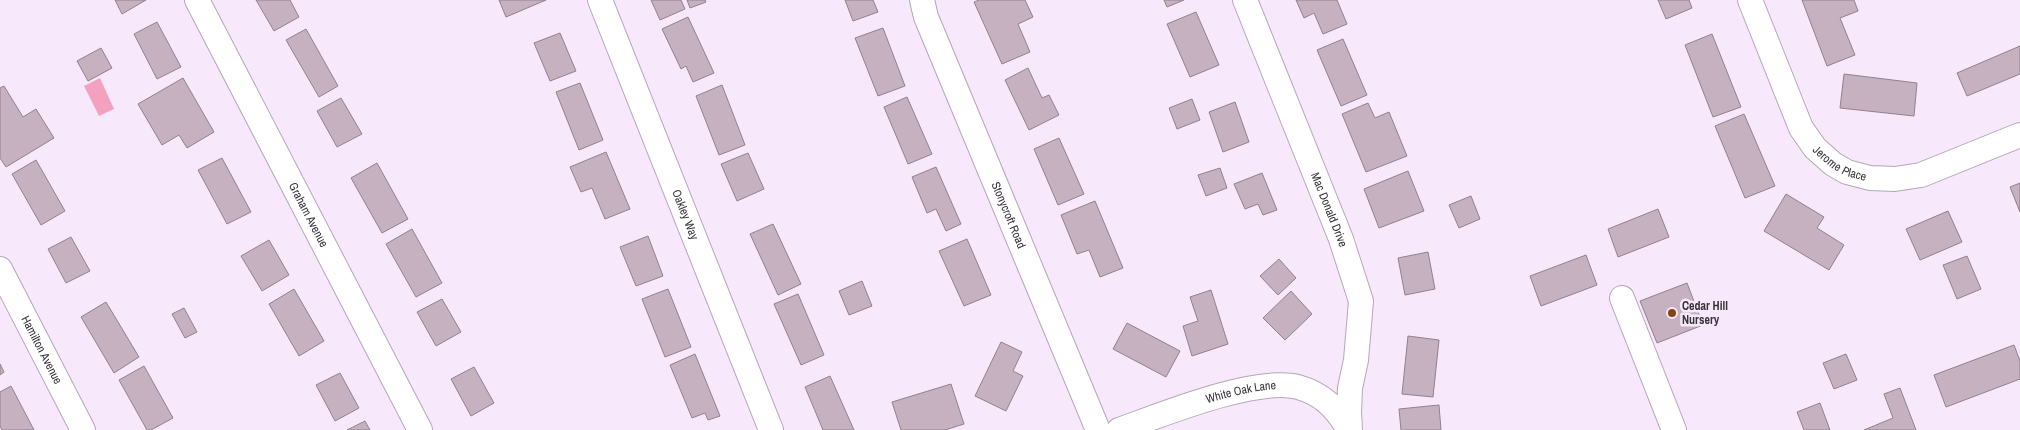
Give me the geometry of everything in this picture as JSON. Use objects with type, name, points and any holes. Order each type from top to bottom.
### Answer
[{"type":"street","name":"Graham Avenue","points":[[197,0],[420,430]]},
{"type":"street","name":"Oakley Way","points":[[600,0],[771,430]]},
{"type":"street","name":"Stonycroft Road","points":[[922,0],[926,18],[1098,430]]},
{"type":"street","name":"Mac Donald Drive","points":[[1245,0],[1341,239],[1360,301],[1356,360],[1350,388],[1350,430]]},
{"type":"street","name":"Jerome Place","points":[[1750,0],[1801,128],[1815,148],[1832,164],[1846,172],[1870,178],[1895,179],[1921,175],[2020,135]]},
{"type":"street","name":"Hamilton Avenue","points":[[0,269],[84,430]]},
{"type":"street","points":[[1622,298],[1674,430]]},
{"type":"street","name":"White Oak Lane","points":[[1118,430],[1237,391],[1275,385],[1298,387],[1318,395],[1340,413],[1350,430]]},
{"type":"shaded area","points":[[100,78],[114,109],[99,116],[84,86]]},
{"type":"building","points":[[115,0],[146,0],[122,14]]},
{"type":"building","points":[[256,0],[290,0],[299,17],[274,31]]},
{"type":"building","points":[[499,0],[546,0],[506,17]]},
{"type":"building","points":[[651,0],[681,0],[685,9],[660,20]]},
{"type":"building","points":[[687,0],[705,0],[706,2],[690,8]]},
{"type":"building","points":[[845,0],[873,0],[878,12],[853,21]]},
{"type":"building","points":[[979,0],[1025,0],[1033,17],[1018,24],[1030,52],[1002,64],[974,2]]},
{"type":"building","points":[[1164,0],[1184,0],[1167,7]]},
{"type":"building","points":[[1296,0],[1337,0],[1347,24],[1323,34],[1314,13],[1304,18]]},
{"type":"building","points":[[1658,0],[1689,0],[1692,8],[1666,19]]},
{"type":"building","points":[[1802,0],[1854,0],[1858,11],[1840,18],[1855,55],[1827,66]]},
{"type":"building","points":[[1196,12],[1219,65],[1190,77],[1167,24]]},
{"type":"building","points":[[688,17],[714,73],[693,82],[686,66],[681,69],[662,29]]},
{"type":"building","points":[[157,22],[181,67],[157,79],[134,34]]},
{"type":"building","points":[[883,28],[905,86],[878,96],[855,38]]},
{"type":"building","points":[[306,29],[338,86],[319,97],[286,40]]},
{"type":"building","points":[[560,33],[576,71],[550,81],[534,43]]},
{"type":"building","points":[[1712,34],[1741,107],[1713,117],[1685,45]]},
{"type":"building","points":[[1343,39],[1367,95],[1341,106],[1317,50]]},
{"type":"building","points":[[2020,46],[2020,74],[1967,96],[1957,73]]},
{"type":"building","points":[[101,48],[112,68],[88,81],[77,61]]},
{"type":"building","points":[[1028,68],[1042,98],[1049,95],[1059,115],[1029,130],[1005,80]]},
{"type":"building","points":[[1844,74],[1917,83],[1914,116],[1840,108]]},
{"type":"building","points":[[183,78],[214,132],[187,148],[179,135],[162,145],[138,104]]},
{"type":"building","points":[[580,83],[603,140],[579,150],[556,92]]},
{"type":"building","points":[[722,85],[745,145],[719,155],[696,96]]},
{"type":"building","points":[[4,86],[23,117],[36,109],[54,138],[6,167],[0,158],[0,88]]},
{"type":"building","points":[[907,97],[932,154],[908,164],[884,107]]},
{"type":"building","points":[[341,98],[362,134],[337,147],[317,111]]},
{"type":"building","points":[[1192,99],[1200,120],[1177,129],[1169,108]]},
{"type":"building","points":[[1235,102],[1249,142],[1223,152],[1209,112]]},
{"type":"building","points":[[1368,103],[1375,118],[1389,112],[1407,156],[1366,172],[1342,114]]},
{"type":"building","points":[[1744,114],[1775,186],[1745,198],[1715,126]]},
{"type":"building","points":[[1059,138],[1084,194],[1058,205],[1034,149]]},
{"type":"building","points":[[606,152],[630,209],[605,219],[592,188],[581,192],[570,167]]},
{"type":"building","points":[[748,153],[764,189],[737,201],[721,164]]},
{"type":"building","points":[[222,158],[251,212],[227,224],[198,170]]},
{"type":"building","points":[[36,160],[65,211],[41,225],[12,174]]},
{"type":"building","points":[[377,163],[408,219],[382,233],[351,178]]},
{"type":"building","points":[[936,167],[961,224],[946,231],[936,209],[927,213],[912,177]]},
{"type":"building","points":[[1220,168],[1227,188],[1206,196],[1198,175]]},
{"type":"building","points":[[1408,171],[1424,211],[1379,228],[1364,189]]},
{"type":"building","points":[[1262,173],[1277,210],[1263,215],[1258,204],[1245,209],[1234,184]]},
{"type":"building","points":[[2020,183],[2020,212],[2010,187]]},
{"type":"building","points":[[1786,194],[1824,217],[1817,228],[1844,245],[1829,270],[1764,231]]},
{"type":"building","points":[[1471,196],[1480,219],[1459,228],[1449,205]]},
{"type":"building","points":[[1095,201],[1123,268],[1100,277],[1089,250],[1077,254],[1061,215]]},
{"type":"building","points":[[1658,209],[1669,237],[1618,257],[1608,229]]},
{"type":"building","points":[[1948,211],[1962,242],[1920,260],[1906,229]]},
{"type":"building","points":[[773,224],[801,284],[778,295],[750,234]]},
{"type":"building","points":[[412,229],[442,283],[416,297],[386,244]]},
{"type":"building","points":[[648,236],[663,276],[636,286],[620,247]]},
{"type":"building","points":[[71,237],[90,271],[66,283],[48,249]]},
{"type":"building","points":[[967,239],[991,295],[964,306],[939,251]]},
{"type":"building","points":[[269,240],[289,275],[262,291],[241,256]]},
{"type":"building","points":[[1428,252],[1435,289],[1405,295],[1398,258]]},
{"type":"building","points":[[1586,255],[1597,285],[1541,306],[1530,276]]},
{"type":"building","points":[[1967,256],[1981,289],[1957,299],[1943,265]]},
{"type":"building","points":[[1279,259],[1296,278],[1278,295],[1260,276]]},
{"type":"building","points":[[862,281],[872,306],[849,315],[839,291]]},
{"type":"building","name":"Cedar Hill Nursery","points":[[1687,283],[1703,325],[1657,343],[1640,301]]},
{"type":"building","points":[[294,289],[324,341],[299,356],[269,304]]},
{"type":"building","points":[[668,289],[691,347],[665,357],[642,299]]},
{"type":"building","points":[[1211,290],[1228,344],[1192,356],[1183,326],[1198,321],[1190,297]]},
{"type":"building","points":[[1291,291],[1312,314],[1285,340],[1263,318]]},
{"type":"building","points":[[798,294],[824,355],[801,365],[774,304]]},
{"type":"building","points":[[442,299],[461,332],[436,346],[417,312]]},
{"type":"building","points":[[106,302],[139,357],[114,373],[81,317]]},
{"type":"building","points":[[184,308],[197,332],[185,338],[172,314]]},
{"type":"building","points":[[1127,323],[1180,351],[1166,377],[1113,349]]},
{"type":"building","points":[[1408,336],[1439,340],[1433,397],[1402,394]]},
{"type":"building","points":[[1001,342],[1022,352],[1013,371],[1023,376],[1006,411],[975,396]]},
{"type":"building","points":[[2014,345],[2020,361],[2020,379],[1946,407],[1934,375]]},
{"type":"building","points":[[695,354],[720,416],[708,420],[705,413],[692,418],[670,365]]},
{"type":"building","points":[[1846,354],[1857,380],[1834,389],[1823,363]]},
{"type":"building","points":[[0,364],[4,372],[0,375]]},
{"type":"building","points":[[144,366],[173,418],[151,430],[147,430],[119,380]]},
{"type":"building","points":[[474,367],[494,403],[471,416],[451,379]]},
{"type":"building","points":[[340,373],[359,408],[335,421],[316,385]]},
{"type":"building","points":[[830,376],[854,430],[823,430],[805,387]]},
{"type":"building","points":[[951,384],[964,424],[945,430],[901,430],[892,402]]},
{"type":"building","points":[[11,386],[34,430],[2,430],[0,426],[0,392]]},
{"type":"building","points":[[1900,388],[1916,430],[1864,430],[1893,418],[1884,394]]},
{"type":"building","points":[[1820,403],[1830,430],[1804,430],[1797,412]]},
{"type":"building","points":[[1439,405],[1441,430],[1401,430],[1399,409]]},
{"type":"building","points":[[365,421],[370,430],[347,430]]},
{"type":"place","name":"Cedar Hill Nursery","points":[[1672,313]]}]
